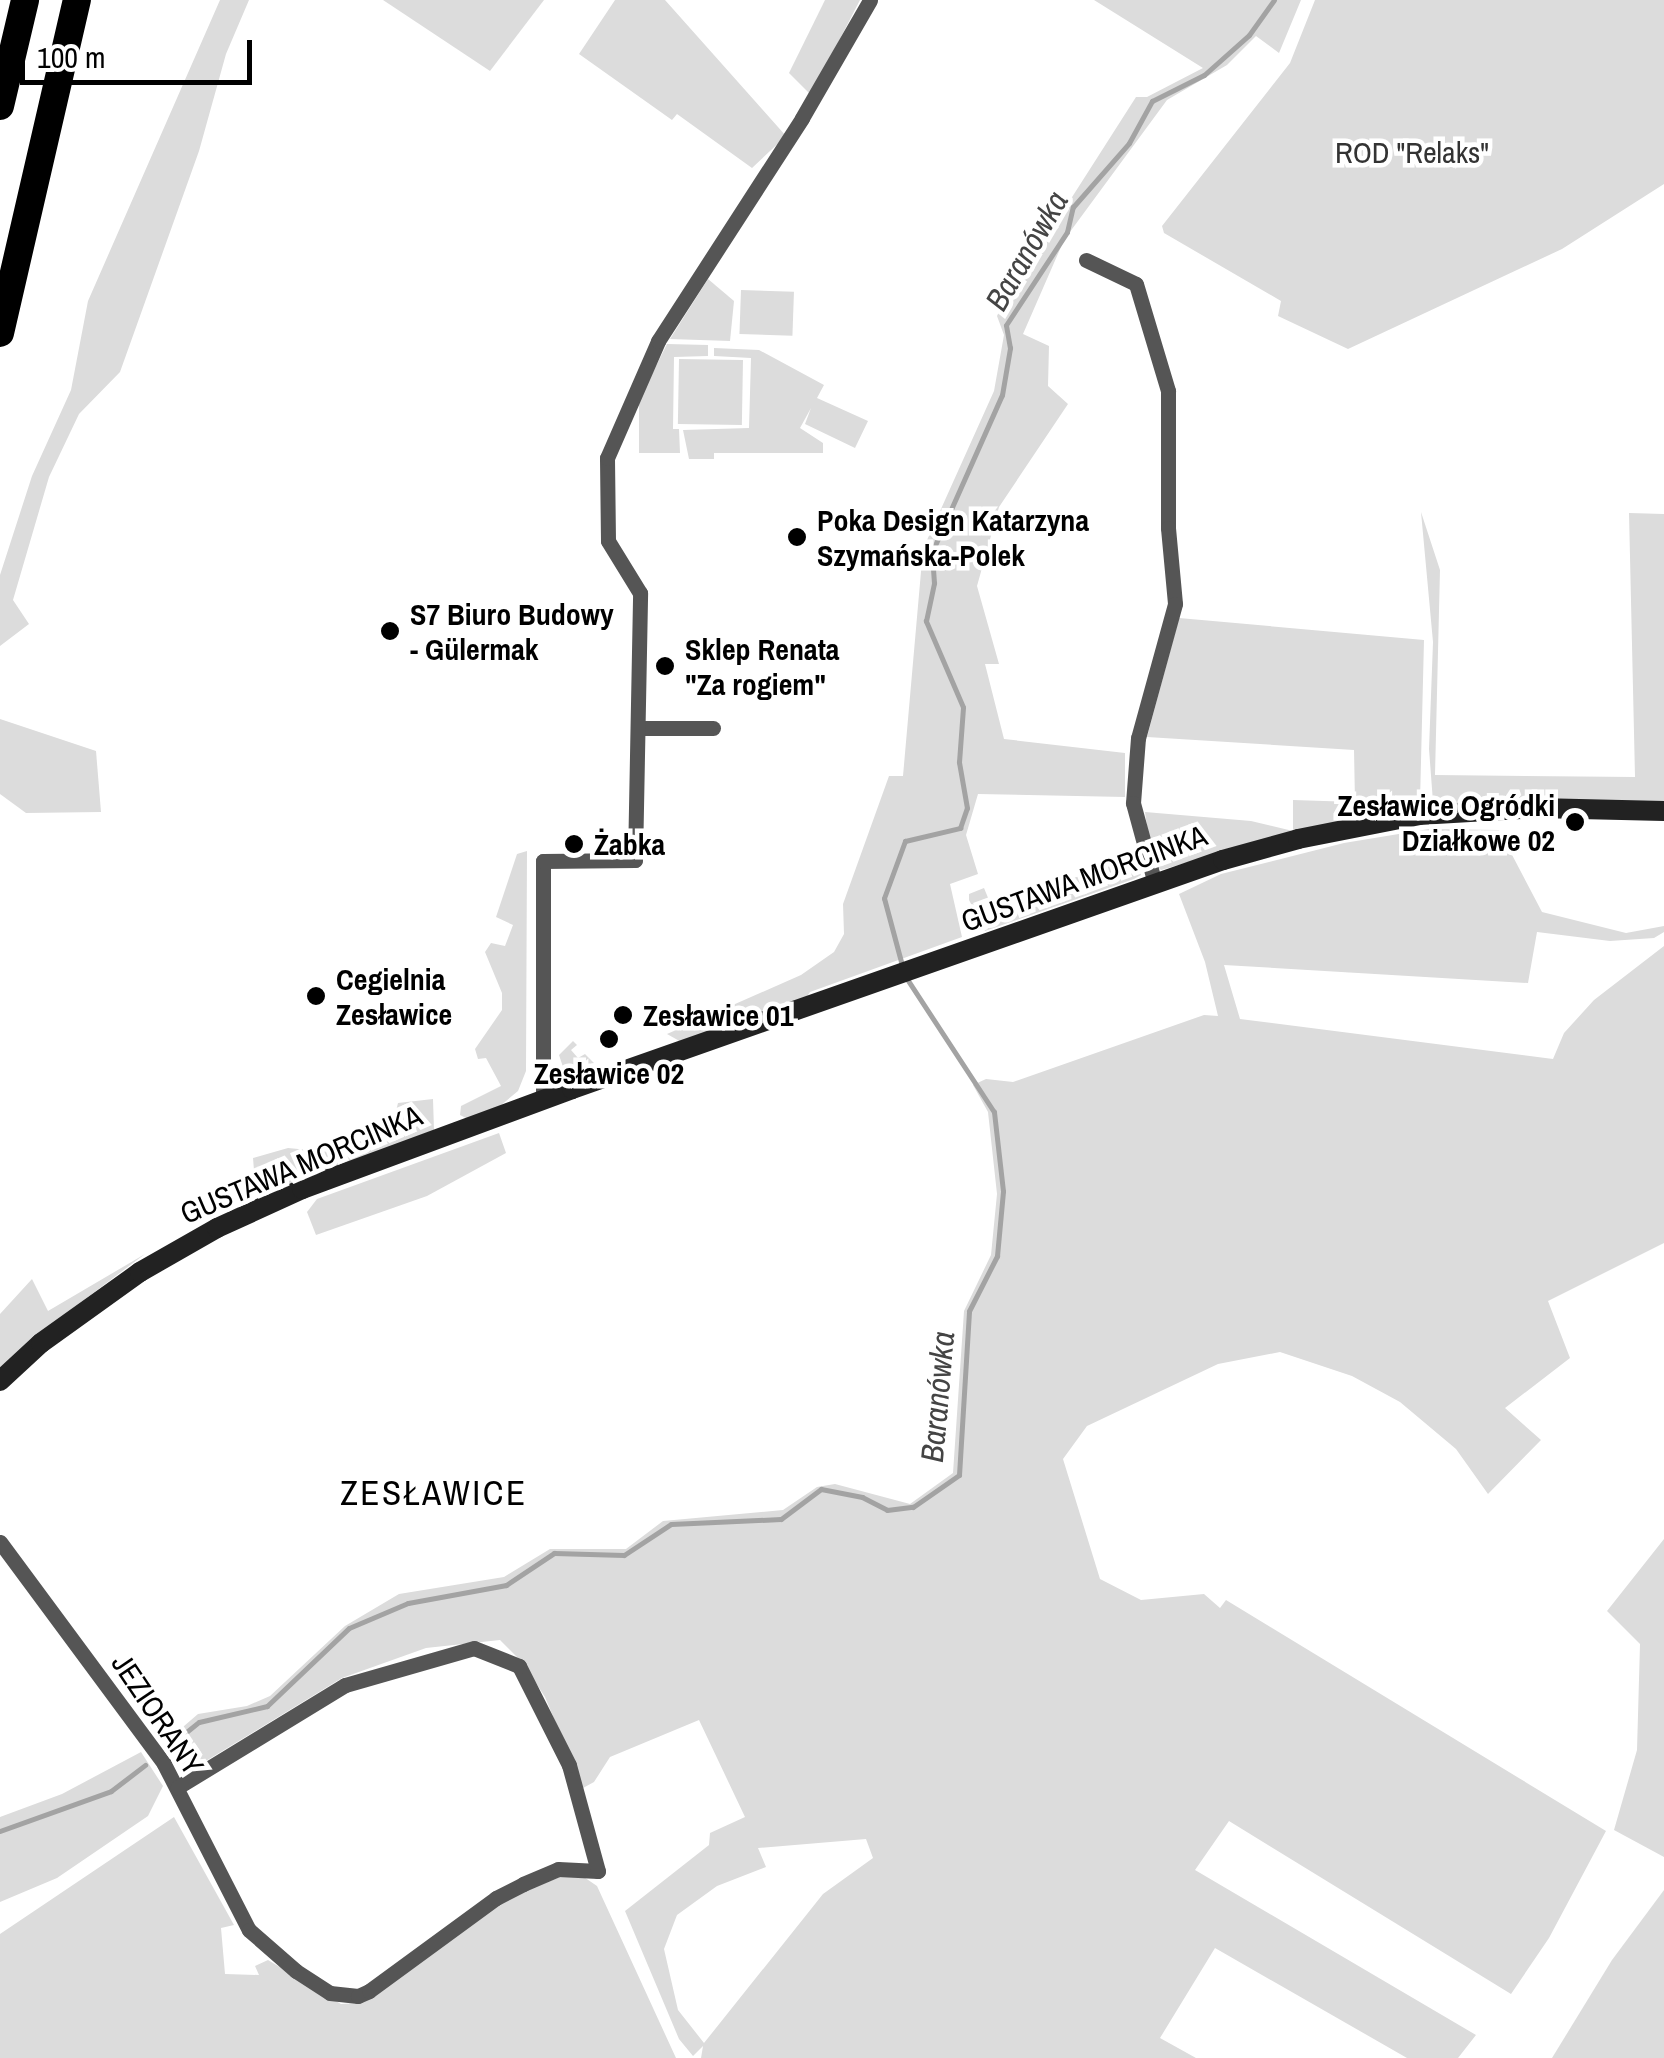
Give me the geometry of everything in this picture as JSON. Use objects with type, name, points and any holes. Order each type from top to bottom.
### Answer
[{"type":"highway","points":[[0,106],[25,0]]},
{"type":"highway","points":[[0,333],[77,0]]},
{"type":"street","points":[[543,1100],[543,861],[636,860],[640,593],[608,540],[604,472],[658,341],[802,118],[870,0]]},
{"type":"street","points":[[1086,260],[1136,284],[1168,391],[1168,528],[1176,604],[1138,738],[1132,803],[1155,884]]},
{"type":"street","points":[[640,728],[713,728]]},
{"type":"street","name":"GUSTAWA MORCINKA","points":[[0,1381],[110,1292],[217,1228],[352,1170],[1155,884],[1298,838],[1419,815],[1537,808],[1664,812]]},
{"type":"street","name":"JEZIORANY","points":[[0,1542],[131,1716],[178,1786],[249,1930],[296,1971],[330,1992],[358,1996],[496,1898],[558,1868],[598,1872],[568,1765],[519,1666],[474,1648],[345,1685],[178,1786]]},
{"type":"green space","points":[[220,0],[249,0],[226,54],[199,151],[120,372],[79,414],[49,477],[13,600],[29,624],[0,646],[0,575],[32,476],[71,390],[88,301]]},
{"type":"green space","points":[[383,0],[544,0],[490,71]]},
{"type":"green space","points":[[615,0],[665,0],[786,136],[752,168],[677,114],[672,120],[579,54]]},
{"type":"green space","points":[[825,0],[860,0],[811,95],[789,73]]},
{"type":"green space","points":[[1094,0],[1301,0],[1279,53],[1256,36],[1227,65],[1167,100],[1064,240],[1023,334],[1049,346],[1048,386],[1068,404],[999,507],[977,586],[999,664],[985,664],[1004,739],[1125,753],[1125,797],[978,794],[966,835],[978,874],[950,884],[962,937],[810,992],[803,1003],[683,1043],[667,1034],[801,975],[834,952],[844,934],[843,904],[889,776],[903,776],[923,549],[994,391],[1004,335],[997,316],[1040,223],[1051,230],[1136,97],[1147,97],[1203,68]]},
{"type":"green space","name":"ROD \"Relaks\"","points":[[1315,0],[1664,0],[1664,184],[1562,249],[1348,349],[1278,316],[1281,301],[1164,233],[1162,226],[1290,63]]},
{"type":"green space","points":[[708,279],[734,301],[730,341],[670,339]]},
{"type":"green space","points":[[741,290],[794,292],[792,336],[739,334]]},
{"type":"green space","points":[[667,344],[708,345],[708,356],[674,357],[673,429],[679,429],[680,453],[639,453],[639,400]]},
{"type":"green space","points":[[714,348],[759,350],[824,385],[817,398],[868,421],[855,448],[805,424],[811,408],[800,428],[823,443],[823,453],[714,453],[714,459],[689,459],[683,430],[749,428],[751,358],[714,356]]},
{"type":"green space","points":[[679,359],[743,360],[742,425],[678,424]]},
{"type":"green space","points":[[1421,512],[1440,570],[1435,775],[1635,777],[1629,513],[1664,514],[1664,801],[1433,802],[1429,749],[1433,642]]},
{"type":"green space","points":[[1179,618],[1424,640],[1420,802],[1293,832],[1161,870],[1152,862],[1145,812],[1251,821],[1293,831],[1293,800],[1355,802],[1354,750],[1147,737]]},
{"type":"green space","points":[[0,719],[96,751],[101,812],[26,813],[0,794]]},
{"type":"green space","points":[[1429,829],[1499,830],[1542,912],[1626,933],[1664,926],[1664,932],[1654,938],[1610,941],[1537,932],[1528,983],[1224,965],[1240,1019],[1553,1059],[1564,1033],[1594,1000],[1664,946],[1664,1243],[1548,1301],[1570,1358],[1505,1408],[1541,1440],[1488,1494],[1456,1449],[1400,1402],[1352,1376],[1280,1352],[1218,1364],[1087,1426],[1063,1459],[1100,1579],[1141,1600],[1204,1594],[1220,1608],[1226,1600],[1606,1831],[1549,1938],[1511,1994],[1229,1821],[1195,1870],[1476,2035],[1458,2058],[1407,2058],[1215,1948],[1160,2038],[1196,2058],[701,2058],[703,2046],[693,2056],[679,2039],[625,1911],[709,1845],[710,1833],[745,1817],[699,1720],[610,1757],[594,1782],[583,1788],[545,1697],[523,1663],[500,1640],[426,1648],[342,1678],[196,1767],[185,1769],[169,1739],[198,1714],[247,1706],[270,1696],[345,1626],[399,1594],[504,1577],[550,1549],[626,1549],[663,1521],[783,1510],[817,1487],[835,1484],[910,1504],[953,1473],[964,1311],[991,1255],[997,1194],[988,1112],[973,1085],[986,1079],[1013,1082],[1204,1015],[1218,1016],[1205,962],[1179,894],[1221,874],[1344,843]],"holes":[[[866,1839],[873,1858],[823,1894],[704,2043],[678,2010],[664,1949],[677,1915],[717,1886],[766,1867],[758,1848]]]},
{"type":"green space","points":[[527,851],[526,1071],[518,1091],[500,1106],[468,1119],[460,1115],[461,1106],[501,1086],[486,1058],[478,1059],[475,1049],[502,1010],[502,993],[485,952],[491,943],[505,946],[513,925],[496,917],[517,854]]},
{"type":"green space","points":[[1138,857],[1141,875],[1134,879],[985,931],[969,900],[969,894],[984,888],[991,905]]},
{"type":"green space","points":[[573,1041],[577,1045],[571,1050],[578,1058],[585,1054],[594,1063],[573,1071],[563,1067],[559,1055]]},
{"type":"green space","points":[[433,1099],[434,1130],[267,1193],[255,1183],[253,1158],[288,1148],[329,1152],[369,1138],[394,1119],[398,1103]]},
{"type":"green space","points":[[499,1133],[506,1153],[427,1196],[316,1235],[307,1212],[317,1199]]},
{"type":"green space","points":[[145,1254],[0,1368],[0,1314],[32,1279],[48,1311]]},
{"type":"green space","points":[[1664,1539],[1664,1857],[1614,1830],[1637,1750],[1640,1644],[1607,1611]]},
{"type":"green space","points":[[141,1752],[163,1786],[148,1816],[57,1878],[0,1902],[0,1817],[62,1794]]},
{"type":"green space","points":[[174,1817],[234,1925],[221,1928],[225,1974],[259,1975],[255,1966],[268,1960],[341,2004],[358,2003],[497,1902],[575,1871],[597,1886],[676,2058],[0,2058],[0,1934]]},
{"type":"green space","points":[[1664,1890],[1664,2058],[1552,2058],[1612,1960]]},
{"type":"waterway","name":"Baranówka","points":[[903,969],[884,898],[905,841],[960,828],[967,808],[959,762],[963,707],[926,621],[934,583],[932,552],[1002,395],[1010,348],[1006,325],[1067,232],[1073,207],[1129,143],[1152,101],[1204,75],[1249,35],[1274,0]]},
{"type":"waterway","name":"Baranówka","points":[[169,1746],[199,1722],[267,1706],[349,1628],[408,1603],[506,1585],[554,1553],[624,1555],[671,1524],[781,1519],[821,1489],[862,1497],[887,1510],[913,1507],[959,1475],[969,1311],[997,1256],[1003,1191],[994,1112],[907,979]]},
{"type":"waterway","name":"Baranówka","points":[[0,1831],[111,1791],[145,1765]]},
{"type":"place","name":"Poka Design Katarzyna Szymańska-Polek","points":[[797,537]]},
{"type":"place","name":"S7 Biuro Budowy - Gülermak","points":[[390,631]]},
{"type":"place","name":"Sklep Renata \"Za rogiem\"","points":[[665,666]]},
{"type":"place","name":"Zesławice Ogródki Działkowe 02","points":[[1575,822]]},
{"type":"place","name":"Żabka","points":[[574,844]]},
{"type":"place","name":"Cegielnia Zesławice","points":[[316,996]]},
{"type":"place","name":"Zesławice 01","points":[[623,1015]]},
{"type":"place","name":"Zesławice 02","points":[[609,1039]]},
{"type":"district","name":"ZESŁAWICE","points":[[434,1493]]}]
